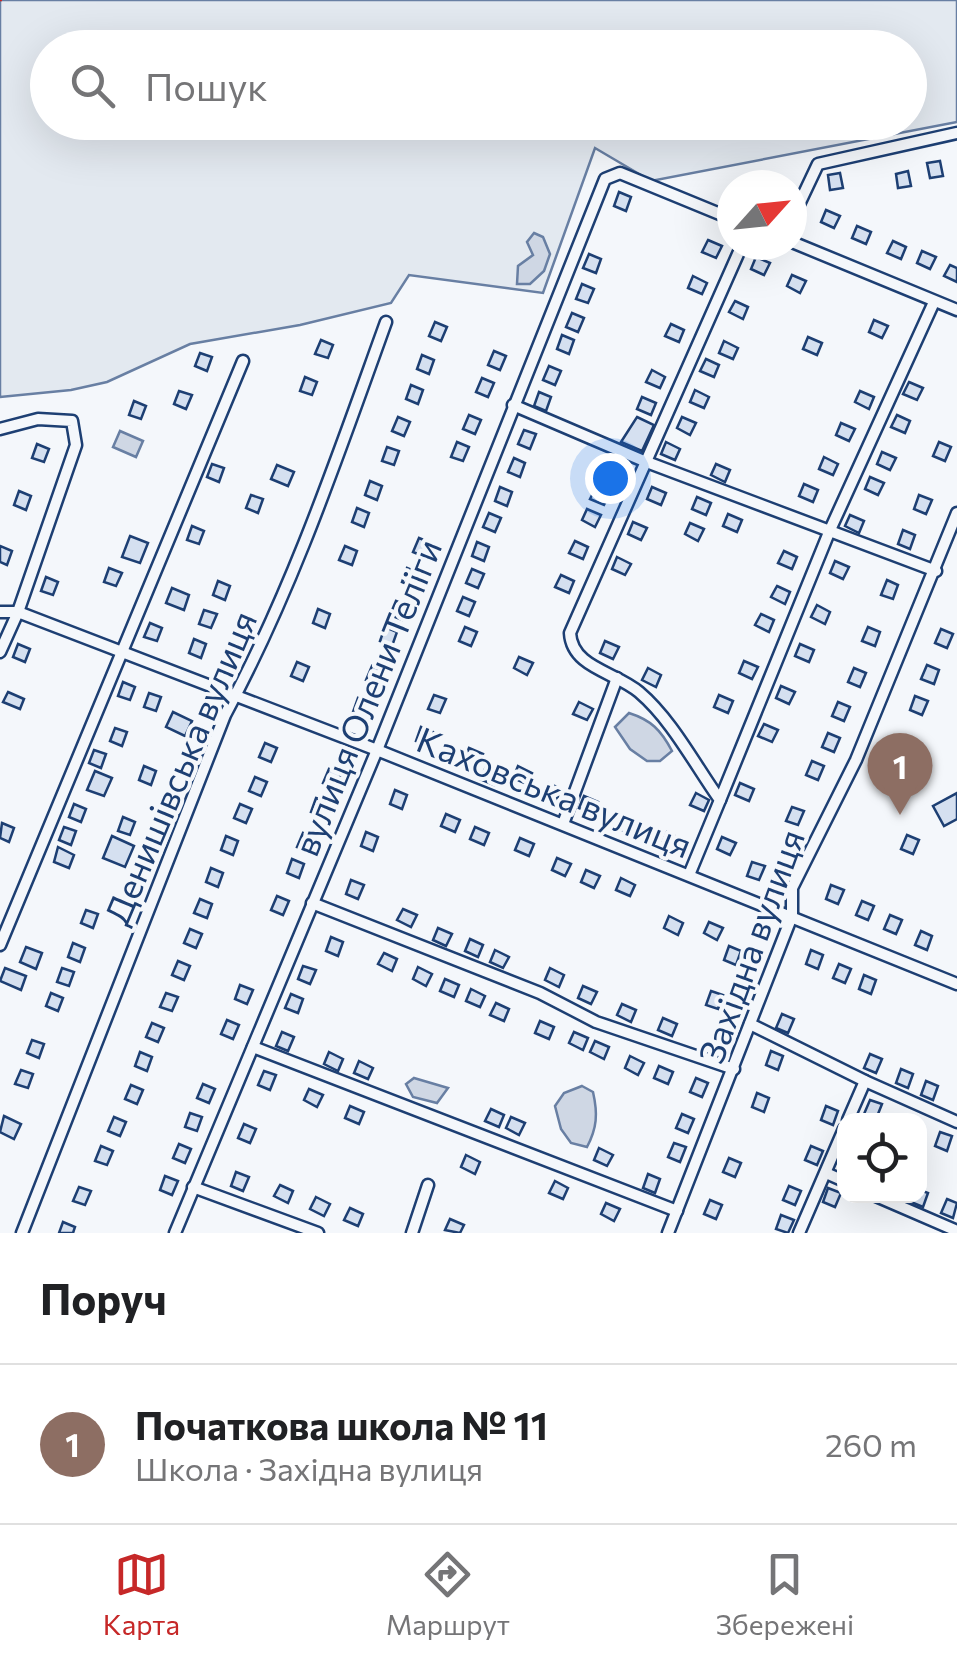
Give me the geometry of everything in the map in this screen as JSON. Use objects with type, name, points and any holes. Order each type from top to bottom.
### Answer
[{"type":"street","points":[[927,140],[957,133]]},
{"type":"street","points":[[807,187],[818,164],[926,140]]},
{"type":"street","name":"вулиця Олени Теліги","points":[[176,1233],[377,750],[605,180],[620,174],[717,213]]},
{"type":"street","points":[[807,248],[957,310]]},
{"type":"street","points":[[720,800],[658,714],[638,692],[580,658],[571,647],[570,633],[735,260]]},
{"type":"street","points":[[689,875],[830,530],[934,302]]},
{"type":"street","name":"Денишівська вулиця","points":[[22,1233],[225,715],[248,676],[325,490],[386,322]]},
{"type":"street","points":[[0,945],[242,361]]},
{"type":"street","points":[[513,405],[644,461],[936,571]]},
{"type":"street","points":[[0,429],[38,420],[72,422],[76,445],[18,612],[0,652]]},
{"type":"street","name":"Західна вулиця","points":[[668,1233],[792,916],[792,888],[856,760],[957,513]]},
{"type":"street","points":[[943,552],[957,556]]},
{"type":"street","points":[[0,612],[18,612]]},
{"type":"street","name":"Каховська вулиця","points":[[18,612],[237,694],[957,984]]},
{"type":"street","points":[[563,824],[617,678]]},
{"type":"street","points":[[312,903],[540,994],[596,1022],[734,1069]]},
{"type":"street","points":[[750,1024],[957,1122]]},
{"type":"street","points":[[252,1047],[677,1211]]},
{"type":"street","points":[[851,1113],[865,1081]]},
{"type":"street","points":[[799,1233],[837,1146]]},
{"type":"street","points":[[826,1173],[837,1178]]},
{"type":"street","points":[[412,1233],[428,1185]]},
{"type":"street","points":[[193,1188],[318,1233]]},
{"type":"street","points":[[892,1203],[957,1232]]},
{"type":"shaded area","points":[[0,0],[957,0],[957,122],[927,128],[927,30],[30,30],[30,140],[864,140],[651,181],[595,148],[543,293],[409,275],[391,303],[300,325],[190,344],[107,382],[0,397]]},
{"type":"shaded area","points":[[534,233],[543,237],[550,254],[544,271],[530,284],[517,284],[518,266],[533,255],[527,242]]},
{"type":"shaded area","points":[[120,431],[143,441],[136,457],[113,447]]},
{"type":"shaded area","points":[[629,713],[655,727],[672,751],[660,761],[647,761],[630,749],[615,727]]},
{"type":"shaded area","points":[[414,1078],[448,1088],[437,1103],[413,1097],[406,1084]]},
{"type":"shaded area","points":[[582,1086],[593,1092],[596,1107],[595,1127],[587,1147],[571,1143],[561,1129],[555,1106],[564,1093]]},
{"type":"building","points":[[940,161],[943,176],[930,178],[927,163]]},
{"type":"building","points":[[908,171],[911,186],[898,188],[896,174]]},
{"type":"building","points":[[840,173],[843,188],[830,190],[828,175]]},
{"type":"building","points":[[619,192],[631,197],[626,211],[614,206]]},
{"type":"building","points":[[826,210],[840,216],[834,228],[821,222]]},
{"type":"building","points":[[857,226],[871,232],[866,244],[852,238]]},
{"type":"building","points":[[708,240],[717,244],[716,258],[702,252]]},
{"type":"building","points":[[893,241],[906,247],[901,259],[887,253]]},
{"type":"building","points":[[922,251],[936,257],[930,269],[917,263]]},
{"type":"building","points":[[589,254],[601,259],[596,273],[583,268]]},
{"type":"building","points":[[755,260],[770,263],[764,275],[751,269]]},
{"type":"building","points":[[950,265],[957,268],[957,282],[944,276]]},
{"type":"building","points":[[792,275],[806,281],[800,293],[787,286]]},
{"type":"building","points":[[693,276],[707,283],[702,294],[688,288]]},
{"type":"building","points":[[582,284],[594,289],[588,303],[576,299]]},
{"type":"building","points":[[735,301],[748,307],[743,319],[729,312]]},
{"type":"building","points":[[572,313],[584,318],[578,332],[566,327]]},
{"type":"building","points":[[874,320],[888,326],[882,338],[869,332]]},
{"type":"building","points":[[435,322],[447,327],[441,341],[429,336]]},
{"type":"building","points":[[671,324],[684,330],[679,342],[665,336]]},
{"type":"building","points":[[562,335],[574,340],[569,354],[557,349]]},
{"type":"building","points":[[808,337],[822,343],[817,355],[803,349]]},
{"type":"building","points":[[321,340],[333,345],[328,358],[315,354]]},
{"type":"building","points":[[724,341],[738,348],[733,359],[719,353]]},
{"type":"building","points":[[494,351],[506,356],[500,370],[488,365]]},
{"type":"building","points":[[200,353],[212,357],[207,371],[195,366]]},
{"type":"building","points":[[422,355],[434,360],[429,374],[417,369]]},
{"type":"building","points":[[706,359],[719,365],[714,377],[700,371]]},
{"type":"building","points":[[549,366],[561,371],[555,385],[543,380]]},
{"type":"building","points":[[652,370],[665,377],[660,388],[646,382]]},
{"type":"building","points":[[305,377],[317,382],[312,395],[300,391]]},
{"type":"building","points":[[482,378],[494,383],[488,397],[476,392]]},
{"type":"building","points":[[909,382],[923,388],[917,400],[903,394]]},
{"type":"building","points":[[411,385],[423,390],[418,404],[406,399]]},
{"type":"building","points":[[695,390],[709,397],[704,408],[690,402]]},
{"type":"building","points":[[179,391],[192,395],[186,409],[174,404]]},
{"type":"building","points":[[860,391],[874,397],[869,409],[855,402]]},
{"type":"building","points":[[539,392],[551,397],[546,411],[534,406]]},
{"type":"building","points":[[642,397],[656,403],[651,415],[637,409]]},
{"type":"building","points":[[134,401],[146,406],[141,419],[129,415]]},
{"type":"building","points":[[469,415],[481,420],[475,434],[463,429]]},
{"type":"building","points":[[897,415],[910,421],[905,433],[891,427]]},
{"type":"building","points":[[398,417],[410,422],[404,436],[392,431]]},
{"type":"building","points":[[637,417],[654,425],[642,451],[621,442]]},
{"type":"building","points":[[682,417],[696,423],[690,435],[677,428]]},
{"type":"building","points":[[841,423],[855,429],[849,441],[836,435]]},
{"type":"building","points":[[524,430],[536,434],[530,449],[518,444]]},
{"type":"building","points":[[457,442],[469,447],[463,461],[451,457]]},
{"type":"building","points":[[666,442],[680,449],[675,460],[661,454]]},
{"type":"building","points":[[939,442],[951,447],[945,461],[933,456]]},
{"type":"building","points":[[37,444],[49,449],[44,462],[32,458]]},
{"type":"building","points":[[387,447],[399,451],[394,465],[382,461]]},
{"type":"building","points":[[882,452],[896,458],[890,470],[877,464]]},
{"type":"building","points":[[824,457],[838,464],[833,475],[819,469]]},
{"type":"building","points":[[514,458],[525,463],[520,477],[508,472]]},
{"type":"building","points":[[212,464],[224,468],[219,482],[207,477]]},
{"type":"building","points":[[609,464],[623,470],[617,482],[604,476]]},
{"type":"building","points":[[716,464],[730,470],[725,482],[711,475]]},
{"type":"building","points":[[277,465],[294,472],[288,486],[271,479]]},
{"type":"building","points":[[870,477],[884,483],[878,495],[865,489]]},
{"type":"building","points":[[370,481],[382,486],[377,500],[365,495]]},
{"type":"building","points":[[804,484],[818,490],[813,502],[799,496]]},
{"type":"building","points":[[500,487],[512,492],[507,506],[495,501]]},
{"type":"building","points":[[596,487],[610,493],[604,505],[590,499]]},
{"type":"building","points":[[652,487],[666,493],[661,505],[647,499]]},
{"type":"building","points":[[19,491],[31,496],[26,510],[14,505]]},
{"type":"building","points":[[251,495],[263,499],[258,513],[246,508]]},
{"type":"building","points":[[919,495],[932,500],[926,514],[914,509]]},
{"type":"building","points":[[697,497],[711,503],[706,515],[692,509]]},
{"type":"building","points":[[357,508],[369,513],[364,527],[352,522]]},
{"type":"building","points":[[587,509],[601,515],[595,527],[582,520]]},
{"type":"building","points":[[489,513],[501,518],[495,532],[483,527]]},
{"type":"building","points":[[728,514],[742,520],[737,532],[723,526]]},
{"type":"building","points":[[850,515],[864,521],[859,533],[845,526]]},
{"type":"building","points":[[633,522],[647,528],[641,540],[628,534]]},
{"type":"building","points":[[690,523],[704,529],[698,541],[685,534]]},
{"type":"building","points":[[192,526],[204,531],[199,544],[187,540]]},
{"type":"building","points":[[903,530],[915,535],[910,549],[898,544]]},
{"type":"building","points":[[130,536],[148,543],[140,563],[122,557]]},
{"type":"building","points":[[419,538],[431,543],[425,557],[413,552]]},
{"type":"building","points":[[575,541],[588,547],[583,559],[569,553]]},
{"type":"building","points":[[477,542],[489,547],[484,561],[472,556]]},
{"type":"building","points":[[0,546],[12,551],[7,565],[0,562]]},
{"type":"building","points":[[345,546],[357,551],[352,565],[339,560]]},
{"type":"building","points":[[784,551],[797,557],[792,569],[778,563]]},
{"type":"building","points":[[617,557],[631,564],[625,575],[612,569]]},
{"type":"building","points":[[835,561],[849,567],[843,579],[830,573]]},
{"type":"building","points":[[109,568],[122,573],[116,586],[104,582]]},
{"type":"building","points":[[407,568],[419,573],[414,587],[402,582]]},
{"type":"building","points":[[472,569],[484,574],[478,588],[466,583]]},
{"type":"building","points":[[561,575],[574,581],[569,593],[555,587]]},
{"type":"building","points":[[46,577],[58,582],[53,595],[41,591]]},
{"type":"building","points":[[887,580],[898,585],[893,599],[881,595]]},
{"type":"building","points":[[218,581],[230,586],[225,600],[213,595]]},
{"type":"building","points":[[777,586],[790,592],[785,604],[771,597]]},
{"type":"building","points":[[172,588],[189,595],[184,610],[166,603]]},
{"type":"building","points":[[463,597],[475,602],[469,616],[457,611]]},
{"type":"building","points":[[396,601],[408,606],[403,620],[390,615]]},
{"type":"building","points":[[817,605],[830,612],[825,624],[811,617]]},
{"type":"building","points":[[318,609],[330,614],[325,628],[313,623]]},
{"type":"building","points":[[204,610],[217,614],[211,628],[199,624]]},
{"type":"building","points":[[761,614],[774,620],[769,632],[755,625]]},
{"type":"building","points":[[150,623],[162,628],[157,641],[144,637]]},
{"type":"building","points":[[385,627],[397,632],[392,646],[380,641]]},
{"type":"building","points":[[465,627],[477,632],[471,646],[459,641]]},
{"type":"building","points":[[868,627],[880,632],[875,646],[862,641]]},
{"type":"building","points":[[941,629],[953,634],[947,648],[935,643]]},
{"type":"building","points":[[194,639],[206,644],[201,658],[189,653]]},
{"type":"building","points":[[605,641],[619,647],[613,659],[600,653]]},
{"type":"building","points":[[18,644],[30,649],[25,662],[13,657]]},
{"type":"building","points":[[800,644],[814,650],[809,662],[795,656]]},
{"type":"building","points":[[519,657],[533,663],[527,675],[514,668]]},
{"type":"building","points":[[744,661],[758,667],[752,679],[739,673]]},
{"type":"building","points":[[297,662],[309,667],[303,681],[291,676]]},
{"type":"building","points":[[927,665],[939,670],[934,684],[921,679]]},
{"type":"building","points":[[372,666],[384,671],[378,685],[366,680]]},
{"type":"building","points":[[648,668],[661,675],[656,687],[642,680]]},
{"type":"building","points":[[854,668],[866,673],[860,687],[848,682]]},
{"type":"building","points":[[123,682],[135,687],[130,700],[118,696]]},
{"type":"building","points":[[781,686],[795,692],[789,704],[776,698]]},
{"type":"building","points":[[8,692],[24,699],[20,709],[3,702]]},
{"type":"building","points":[[149,693],[161,697],[156,711],[144,707]]},
{"type":"building","points":[[434,695],[446,699],[440,713],[428,709]]},
{"type":"building","points":[[719,695],[733,701],[728,713],[714,707]]},
{"type":"building","points":[[915,696],[928,701],[922,715],[910,710]]},
{"type":"building","points":[[358,698],[370,703],[365,717],[353,712]]},
{"type":"building","points":[[579,702],[593,709],[587,720],[573,714]]},
{"type":"building","points":[[838,702],[850,707],[844,721],[832,716]]},
{"type":"building","points":[[173,712],[192,721],[185,736],[166,727]]},
{"type":"building","points":[[764,724],[778,730],[772,742],[758,736]]},
{"type":"building","points":[[421,727],[433,732],[428,746],[416,741]]},
{"type":"building","points":[[115,728],[127,732],[122,746],[110,741]]},
{"type":"building","points":[[828,733],[840,738],[834,752],[822,747]]},
{"type":"building","points":[[896,739],[907,744],[902,758],[890,753]]},
{"type":"building","points":[[265,743],[277,748],[271,762],[259,757]]},
{"type":"building","points":[[469,748],[483,754],[478,766],[464,760]]},
{"type":"building","points":[[94,750],[106,754],[101,768],[89,763]]},
{"type":"building","points":[[812,761],[824,766],[818,780],[806,775]]},
{"type":"building","points":[[144,766],[156,771],[151,785],[139,780]]},
{"type":"building","points":[[518,766],[532,773],[527,784],[513,778]]},
{"type":"building","points":[[486,767],[500,774],[494,785],[480,779]]},
{"type":"building","points":[[329,769],[341,774],[335,788],[323,783]]},
{"type":"building","points":[[95,771],[112,778],[104,796],[87,790]]},
{"type":"building","points":[[255,777],[267,782],[261,796],[249,791]]},
{"type":"building","points":[[548,783],[561,789],[556,801],[542,795]]},
{"type":"building","points":[[740,783],[754,789],[749,801],[735,795]]},
{"type":"building","points":[[395,790],[407,795],[402,809],[390,804]]},
{"type":"building","points":[[696,793],[709,800],[704,811],[690,805]]},
{"type":"building","points":[[957,793],[957,819],[944,826],[933,806]]},
{"type":"building","points":[[584,796],[598,802],[593,814],[579,808]]},
{"type":"building","points":[[316,798],[328,802],[323,816],[311,812]]},
{"type":"building","points":[[74,804],[86,809],[81,822],[69,817]]},
{"type":"building","points":[[240,804],[252,809],[246,823],[234,818]]},
{"type":"building","points":[[792,807],[804,811],[798,825],[786,821]]},
{"type":"building","points":[[446,814],[460,820],[455,832],[441,826]]},
{"type":"building","points":[[623,816],[637,823],[631,835],[617,828]]},
{"type":"building","points":[[123,817],[135,822],[130,835],[118,831]]},
{"type":"building","points":[[2,823],[14,828],[9,842],[0,838]]},
{"type":"building","points":[[64,827],[76,831],[71,845],[59,840]]},
{"type":"building","points":[[475,827],[489,833],[484,845],[470,839]]},
{"type":"building","points":[[366,832],[378,837],[373,851],[361,846]]},
{"type":"building","points":[[667,832],[681,839],[675,851],[662,844]]},
{"type":"building","points":[[303,833],[315,838],[309,852],[297,847]]},
{"type":"building","points":[[907,835],[919,840],[913,854],[901,849]]},
{"type":"building","points":[[112,836],[134,846],[125,867],[103,858]]},
{"type":"building","points":[[226,836],[238,841],[233,855],[221,850]]},
{"type":"building","points":[[722,837],[736,843],[730,855],[717,849]]},
{"type":"building","points":[[520,838],[534,844],[529,856],[515,850]]},
{"type":"building","points":[[58,847],[74,855],[69,868],[54,862]]},
{"type":"building","points":[[557,858],[571,864],[565,876],[552,870]]},
{"type":"building","points":[[292,859],[304,864],[299,878],[287,873]]},
{"type":"building","points":[[752,862],[765,866],[759,880],[747,876]]},
{"type":"building","points":[[211,868],[223,873],[218,887],[206,882]]},
{"type":"building","points":[[586,870],[600,876],[594,888],[581,882]]},
{"type":"building","points":[[621,878],[635,885],[630,896],[616,890]]},
{"type":"building","points":[[351,880],[364,885],[358,899],[346,894]]},
{"type":"building","points":[[831,885],[844,890],[838,904],[826,899]]},
{"type":"building","points":[[277,896],[289,901],[283,915],[271,910]]},
{"type":"building","points":[[200,899],[212,904],[207,918],[194,913]]},
{"type":"building","points":[[862,901],[874,906],[868,920],[856,915]]},
{"type":"building","points":[[403,909],[417,915],[411,927],[397,920]]},
{"type":"building","points":[[86,910],[98,914],[93,928],[81,923]]},
{"type":"building","points":[[890,915],[902,920],[896,934],[884,929]]},
{"type":"building","points":[[669,916],[683,923],[678,935],[664,928]]},
{"type":"building","points":[[709,922],[723,928],[717,940],[704,933]]},
{"type":"building","points":[[438,928],[452,934],[446,946],[433,940]]},
{"type":"building","points":[[190,929],[202,934],[196,948],[184,943]]},
{"type":"building","points":[[921,931],[932,936],[927,950],[915,945]]},
{"type":"building","points":[[331,937],[343,942],[338,956],[326,951]]},
{"type":"building","points":[[470,939],[483,945],[478,957],[465,951]]},
{"type":"building","points":[[73,943],[85,948],[80,962],[68,957]]},
{"type":"building","points":[[729,946],[741,951],[736,965],[724,960]]},
{"type":"building","points":[[26,947],[42,953],[36,969],[20,962]]},
{"type":"building","points":[[495,950],[509,957],[503,968],[490,962]]},
{"type":"building","points":[[811,950],[823,955],[818,969],[806,964]]},
{"type":"building","points":[[384,953],[397,959],[392,971],[378,964]]},
{"type":"building","points":[[178,961],[190,966],[184,980],[172,975]]},
{"type":"building","points":[[839,964],[851,969],[845,983],[833,978]]},
{"type":"building","points":[[303,966],[316,970],[310,984],[298,979]]},
{"type":"building","points":[[418,967],[432,974],[426,986],[413,979]]},
{"type":"building","points":[[5,968],[26,976],[21,990],[0,981]]},
{"type":"building","points":[[62,968],[74,972],[69,986],[57,982]]},
{"type":"building","points":[[550,968],[564,975],[559,987],[545,980]]},
{"type":"building","points":[[864,975],[876,980],[871,994],[859,989]]},
{"type":"building","points":[[445,979],[459,985],[454,997],[440,991]]},
{"type":"building","points":[[240,985],[253,990],[247,1004],[235,999]]},
{"type":"building","points":[[583,986],[597,992],[591,1004],[578,998]]},
{"type":"building","points":[[471,989],[485,996],[480,1007],[466,1001]]},
{"type":"building","points":[[711,991],[723,995],[718,1009],[706,1005]]},
{"type":"building","points":[[51,993],[63,998],[58,1011],[46,1006]]},
{"type":"building","points":[[166,993],[178,997],[172,1011],[160,1007]]},
{"type":"building","points":[[291,994],[303,999],[298,1013],[285,1008]]},
{"type":"building","points":[[496,1003],[509,1009],[504,1021],[490,1015]]},
{"type":"building","points":[[622,1004],[636,1010],[631,1022],[617,1015]]},
{"type":"building","points":[[782,1014],[794,1019],[788,1033],[776,1028]]},
{"type":"building","points":[[663,1018],[677,1024],[672,1036],[658,1030]]},
{"type":"building","points":[[227,1020],[239,1025],[233,1039],[221,1034]]},
{"type":"building","points":[[540,1021],[554,1027],[549,1039],[535,1033]]},
{"type":"building","points":[[152,1023],[164,1028],[158,1042],[146,1037]]},
{"type":"building","points":[[282,1032],[294,1037],[288,1051],[276,1046]]},
{"type":"building","points":[[574,1032],[588,1038],[583,1050],[569,1043]]},
{"type":"building","points":[[32,1040],[44,1044],[39,1058],[27,1053]]},
{"type":"building","points":[[595,1041],[609,1047],[604,1059],[590,1052]]},
{"type":"building","points":[[771,1051],[783,1056],[778,1070],[766,1065]]},
{"type":"building","points":[[140,1052],[152,1057],[147,1071],[135,1066]]},
{"type":"building","points":[[329,1052],[343,1059],[338,1071],[324,1064]]},
{"type":"building","points":[[870,1054],[882,1059],[876,1073],[864,1068]]},
{"type":"building","points":[[630,1056],[644,1063],[638,1075],[625,1068]]},
{"type":"building","points":[[359,1061],[373,1068],[368,1079],[354,1073]]},
{"type":"building","points":[[659,1066],[673,1072],[668,1084],[654,1078]]},
{"type":"building","points":[[901,1069],[913,1074],[908,1088],[896,1083]]},
{"type":"building","points":[[21,1070],[33,1074],[28,1088],[15,1084]]},
{"type":"building","points":[[264,1071],[276,1075],[270,1090],[258,1085]]},
{"type":"building","points":[[696,1078],[708,1083],[702,1097],[690,1092]]},
{"type":"building","points":[[926,1081],[938,1086],[933,1100],[921,1095]]},
{"type":"building","points":[[203,1084],[215,1089],[209,1103],[197,1098]]},
{"type":"building","points":[[131,1085],[143,1090],[137,1104],[125,1099]]},
{"type":"building","points":[[309,1089],[323,1095],[317,1107],[304,1100]]},
{"type":"building","points":[[757,1093],[769,1098],[764,1112],[752,1107]]},
{"type":"building","points":[[870,1100],[882,1104],[878,1113],[864,1113]]},
{"type":"building","points":[[350,1106],[364,1112],[359,1124],[345,1118]]},
{"type":"building","points":[[826,1106],[838,1111],[833,1125],[821,1120]]},
{"type":"building","points":[[491,1109],[504,1115],[499,1127],[485,1121]]},
{"type":"building","points":[[190,1113],[202,1117],[197,1131],[185,1127]]},
{"type":"building","points":[[682,1114],[694,1119],[688,1133],[676,1128]]},
{"type":"building","points":[[4,1116],[21,1124],[14,1139],[0,1132]]},
{"type":"building","points":[[114,1117],[126,1122],[120,1136],[108,1131]]},
{"type":"building","points":[[511,1117],[525,1123],[519,1135],[506,1128]]},
{"type":"building","points":[[244,1124],[256,1129],[250,1143],[238,1138]]},
{"type":"building","points":[[940,1132],[952,1136],[947,1151],[935,1146]]},
{"type":"building","points":[[674,1143],[686,1147],[680,1162],[668,1157]]},
{"type":"building","points":[[179,1144],[191,1149],[185,1163],[173,1158]]},
{"type":"building","points":[[101,1146],[113,1151],[107,1165],[95,1161]]},
{"type":"building","points":[[811,1146],[823,1151],[817,1165],[805,1160]]},
{"type":"building","points":[[599,1148],[613,1155],[607,1166],[594,1160]]},
{"type":"building","points":[[466,1155],[480,1162],[475,1174],[461,1167]]},
{"type":"building","points":[[729,1158],[741,1163],[735,1177],[723,1172]]},
{"type":"building","points":[[236,1172],[249,1177],[243,1191],[231,1186]]},
{"type":"building","points":[[648,1174],[660,1179],[655,1193],[643,1188]]},
{"type":"building","points":[[165,1176],[178,1181],[172,1195],[160,1190]]},
{"type":"building","points":[[555,1181],[568,1188],[563,1199],[549,1193]]},
{"type":"building","points":[[280,1185],[293,1191],[288,1203],[274,1196]]},
{"type":"building","points":[[789,1186],[801,1191],[795,1205],[783,1200]]},
{"type":"building","points":[[79,1187],[91,1191],[85,1205],[73,1201]]},
{"type":"building","points":[[828,1188],[837,1191],[835,1207],[823,1202]]},
{"type":"building","points":[[316,1197],[330,1204],[324,1216],[310,1209]]},
{"type":"building","points":[[947,1199],[957,1203],[953,1218],[941,1213]]},
{"type":"building","points":[[710,1200],[722,1205],[716,1219],[704,1214]]},
{"type":"building","points":[[606,1203],[620,1209],[614,1221],[601,1214]]},
{"type":"building","points":[[350,1208],[363,1214],[358,1226],[344,1220]]},
{"type":"building","points":[[781,1215],[794,1220],[788,1233],[776,1229]]},
{"type":"building","points":[[450,1219],[464,1225],[460,1233],[445,1230]]},
{"type":"building","points":[[63,1222],[75,1227],[73,1233],[59,1233]]},
{"type":"place","name":"Початкова школа № 11","points":[[900,815]]}]
